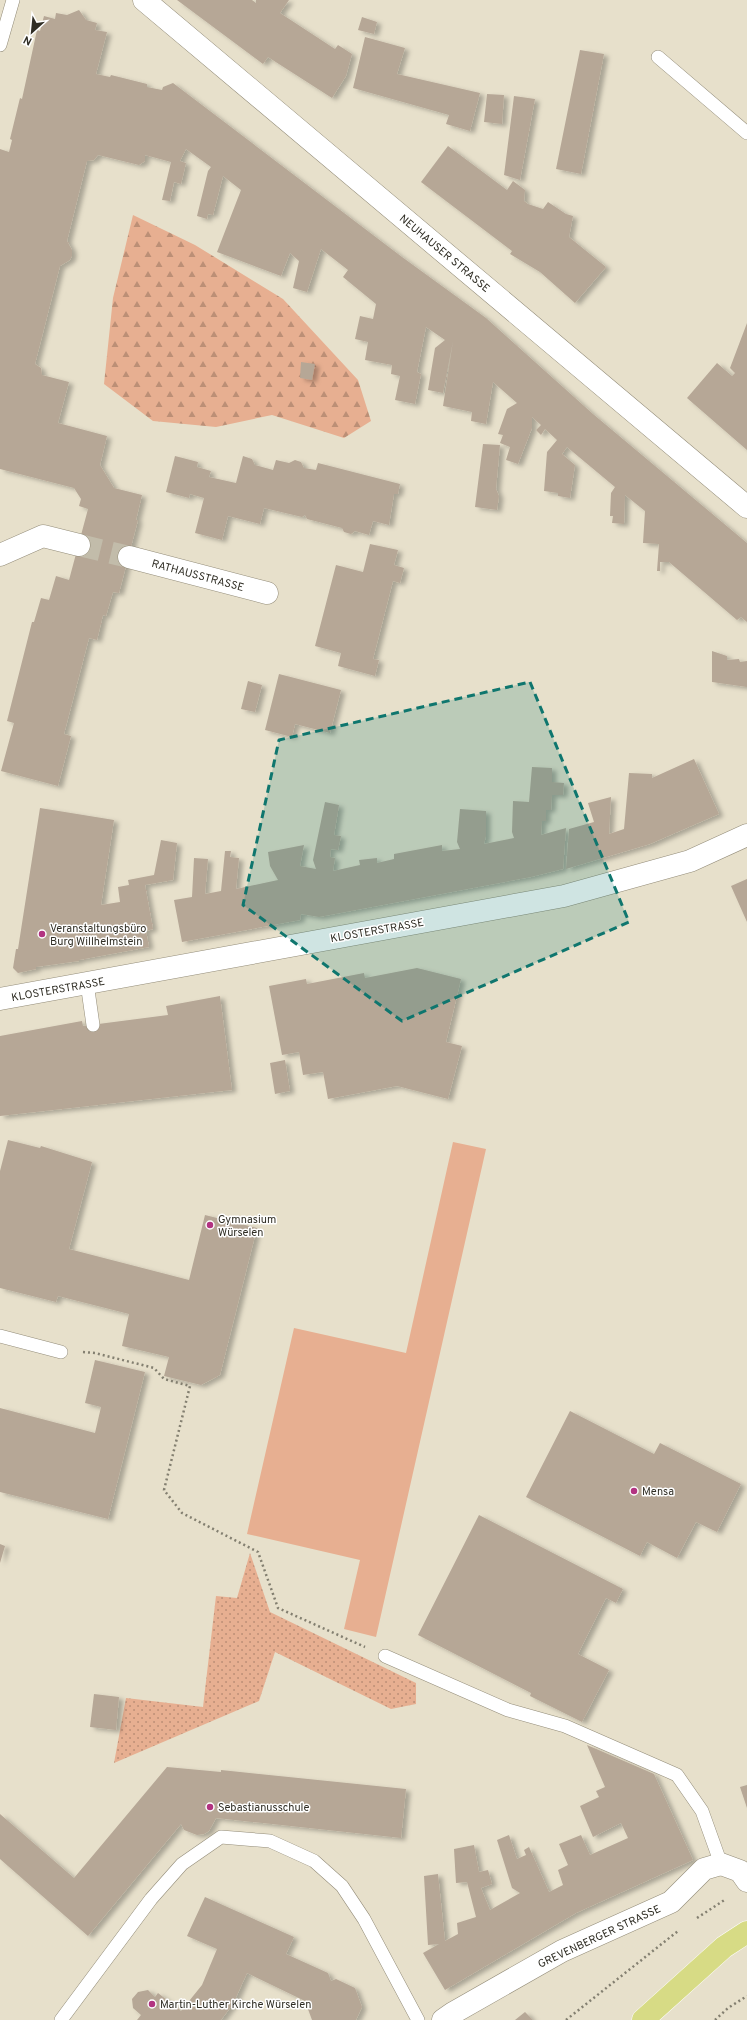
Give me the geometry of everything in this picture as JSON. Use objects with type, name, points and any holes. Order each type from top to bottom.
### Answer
[{"type":"main road","points":[[643,2020],[724,1948],[747,1932]]},
{"type":"street","name":"NEUHAUSER STRASSE","points":[[144,0],[747,507]]},
{"type":"street","points":[[0,554],[43,536],[79,545]]},
{"type":"street","name":"RATHAUSSTRASSE","points":[[129,557],[267,593]]},
{"type":"street","name":"KLOSTERSTRASSE","points":[[0,999],[564,896],[690,861],[747,835]]},
{"type":"street","points":[[721,1864],[740,1871],[740,1888]]},
{"type":"street","name":"GREVENBERGER STRASSE","points":[[443,2020],[562,1951],[671,1902],[704,1869],[721,1864]]},
{"type":"lane","points":[[0,45],[3,25],[13,0]]},
{"type":"lane","points":[[658,57],[747,133]]},
{"type":"lane","points":[[87,983],[93,1024]]},
{"type":"lane","points":[[0,1336],[61,1352]]},
{"type":"lane","points":[[386,1656],[508,1710],[566,1726],[677,1776],[702,1811],[721,1864]]},
{"type":"lane","points":[[61,2020],[151,1899],[182,1864],[221,1837],[270,1841],[314,1861],[342,1886],[364,1919],[418,2020]]},
{"type":"path","points":[[61,1352],[95,1353],[154,1368],[164,1379],[190,1386],[164,1490],[182,1513],[258,1552],[278,1608],[386,1656]]},
{"type":"path","points":[[694,1920],[740,1888]]},
{"type":"path","points":[[566,2020],[683,1927]]},
{"type":"path","points":[[715,2020],[728,2008],[747,1996]]},
{"type":"highlighted area","points":[[530,682],[629,922],[402,1021],[243,905],[279,740]]},
{"type":"green space","points":[[133,215],[195,245],[283,299],[358,380],[371,421],[344,438],[272,415],[216,427],[153,421],[104,384],[113,298]]},
{"type":"green space","points":[[453,1142],[486,1149],[376,1637],[344,1629],[360,1560],[247,1534],[294,1328],[406,1353]]},
{"type":"green space","points":[[250,1553],[270,1612],[416,1683],[416,1704],[391,1709],[275,1652],[259,1701],[114,1763],[126,1698],[203,1707],[216,1596],[237,1598]]},
{"type":"building","points":[[177,0],[252,0],[256,3],[256,0],[289,0],[280,13],[335,49],[338,45],[352,54],[346,76],[332,98],[268,57],[263,64]]},
{"type":"building","points":[[79,10],[86,20],[97,23],[95,30],[107,32],[96,74],[110,77],[111,75],[147,84],[147,87],[162,90],[163,87],[173,83],[402,257],[486,318],[593,414],[747,543],[747,622],[741,617],[737,620],[669,562],[660,562],[660,571],[657,571],[659,544],[643,543],[645,511],[625,495],[624,524],[612,523],[613,516],[610,516],[611,493],[615,487],[567,447],[562,454],[575,465],[570,498],[558,496],[558,493],[544,491],[547,452],[557,440],[545,429],[541,435],[536,430],[541,425],[532,417],[532,428],[518,464],[506,460],[510,447],[500,443],[503,435],[498,434],[507,409],[517,403],[493,382],[486,424],[471,421],[472,412],[443,406],[453,341],[443,393],[428,390],[435,348],[445,340],[426,327],[417,372],[421,374],[415,404],[395,400],[400,376],[391,374],[392,365],[365,360],[368,342],[355,339],[360,316],[373,319],[376,304],[343,277],[348,270],[321,249],[307,292],[293,288],[299,261],[290,253],[281,276],[217,252],[241,190],[223,176],[213,215],[208,214],[207,219],[197,216],[208,171],[211,167],[186,149],[180,161],[186,163],[181,184],[174,182],[170,201],[162,200],[171,162],[145,155],[145,161],[139,165],[98,155],[94,160],[87,161],[67,241],[72,250],[72,256],[70,260],[60,266],[35,364],[41,368],[42,375],[69,382],[58,423],[107,436],[100,465],[114,488],[142,495],[136,520],[138,520],[119,593],[113,592],[106,616],[103,615],[97,640],[89,638],[64,734],[71,736],[58,786],[1,771],[14,723],[7,721],[32,622],[34,622],[41,598],[49,600],[56,576],[69,580],[88,509],[79,506],[81,499],[74,488],[0,469],[0,149],[9,152],[12,140],[10,139],[20,98],[22,99],[37,30],[40,31],[44,16],[55,19],[56,13],[67,15]]},
{"type":"building","points":[[362,17],[377,22],[374,34],[358,30]]},
{"type":"building","points":[[365,37],[405,48],[397,74],[480,93],[470,131],[446,124],[449,115],[353,88]]},
{"type":"building","points":[[580,50],[604,54],[581,174],[556,169]]},
{"type":"building","points":[[487,94],[504,95],[502,124],[484,122]]},
{"type":"building","points":[[514,96],[535,99],[520,180],[504,175]]},
{"type":"building","points":[[448,146],[507,190],[513,181],[525,190],[524,201],[528,204],[543,209],[548,202],[566,214],[573,216],[569,237],[606,267],[575,303],[540,272],[510,254],[512,251],[421,182]]},
{"type":"building","points":[[747,323],[747,450],[687,398],[717,363],[732,376],[735,373],[730,368]]},
{"type":"building","points":[[301,362],[315,364],[312,380],[300,378]]},
{"type":"building","points":[[483,444],[500,445],[496,489],[499,496],[497,510],[475,507]]},
{"type":"building","points":[[175,456],[198,462],[197,467],[211,471],[209,477],[236,483],[243,456],[252,459],[255,465],[273,470],[276,460],[289,463],[295,460],[301,462],[304,468],[316,470],[318,463],[400,484],[398,494],[394,494],[389,525],[373,521],[369,535],[355,531],[351,534],[344,532],[342,528],[307,519],[305,515],[302,517],[264,508],[260,524],[228,516],[222,540],[195,533],[204,498],[190,494],[189,498],[166,492]]},
{"type":"building","points":[[370,544],[398,550],[394,565],[404,568],[400,583],[393,581],[373,659],[379,660],[375,676],[338,666],[341,653],[315,646],[336,565],[363,572]]},
{"type":"building","points":[[712,651],[727,656],[727,660],[739,659],[740,662],[747,661],[747,687],[712,682]]},
{"type":"building","points":[[279,674],[341,690],[330,733],[295,724],[292,737],[265,730]]},
{"type":"building","points":[[248,681],[262,685],[255,712],[241,709]]},
{"type":"building","points":[[694,759],[719,814],[650,844],[566,869],[569,829],[594,822],[588,803],[611,797],[609,834],[624,829],[629,773],[652,774],[652,778]]},
{"type":"building","points":[[532,767],[552,768],[552,782],[564,783],[563,795],[552,795],[551,810],[546,810],[546,821],[542,821],[541,835],[566,828],[563,869],[531,877],[319,917],[301,914],[300,920],[182,942],[174,900],[192,897],[194,858],[208,859],[205,894],[221,891],[225,851],[231,851],[230,857],[239,858],[236,889],[278,880],[270,866],[268,852],[304,845],[300,866],[316,869],[313,860],[325,802],[339,805],[334,835],[341,836],[338,850],[331,849],[330,857],[335,858],[333,871],[360,865],[359,860],[377,858],[377,863],[394,859],[394,854],[442,845],[442,851],[460,849],[457,842],[460,809],[486,811],[486,836],[484,844],[514,838],[512,832],[513,801],[529,802]]},
{"type":"building","points":[[40,808],[114,820],[101,905],[120,902],[118,887],[129,885],[128,880],[154,875],[161,840],[177,843],[173,880],[145,885],[153,929],[146,931],[149,947],[79,961],[36,967],[36,969],[18,973],[13,968],[16,949],[18,949]]},
{"type":"building","points":[[747,879],[747,922],[731,886]]},
{"type":"building","points":[[417,968],[461,979],[446,1042],[462,1046],[448,1099],[397,1086],[328,1099],[323,1072],[303,1075],[299,1052],[282,1055],[269,986],[306,979],[307,984],[364,973],[365,978]]},
{"type":"building","points":[[220,996],[232,1090],[0,1116],[0,1036],[82,1021],[83,1026],[168,1015],[166,1006]]},
{"type":"building","points":[[285,1060],[290,1091],[275,1094],[270,1063]]},
{"type":"building","points":[[8,1140],[40,1148],[41,1146],[92,1162],[69,1249],[189,1280],[205,1215],[257,1228],[220,1375],[201,1385],[164,1376],[169,1357],[122,1346],[129,1314],[58,1296],[56,1302],[0,1288],[0,1171]]},
{"type":"building","points":[[95,1360],[145,1372],[108,1519],[0,1492],[0,1408],[95,1433],[101,1407],[85,1403]]},
{"type":"building","name":"Mensa","points":[[570,1411],[654,1454],[660,1443],[741,1484],[717,1532],[696,1522],[677,1558],[647,1542],[640,1556],[526,1497]]},
{"type":"building","points":[[479,1515],[623,1589],[616,1603],[606,1598],[578,1654],[609,1670],[582,1722],[530,1696],[531,1693],[418,1635]]},
{"type":"building","points":[[0,1544],[5,1546],[0,1563]]},
{"type":"building","points":[[94,1694],[119,1697],[116,1730],[90,1727]]},
{"type":"building","points":[[587,1745],[654,1774],[693,1860],[576,1913],[445,1990],[423,1953],[439,1944],[428,1945],[424,1876],[438,1874],[445,1941],[458,1934],[457,1923],[476,1917],[467,1882],[456,1883],[454,1849],[474,1845],[479,1872],[488,1870],[492,1884],[481,1888],[490,1910],[520,1893],[512,1888],[497,1840],[509,1835],[517,1859],[526,1855],[524,1850],[529,1847],[549,1892],[563,1885],[558,1870],[568,1865],[559,1844],[581,1835],[590,1855],[628,1838],[621,1823],[593,1837],[580,1806],[599,1797],[596,1791],[605,1787]]},
{"type":"building","points":[[167,1767],[221,1772],[221,1770],[406,1789],[401,1838],[216,1818],[209,1831],[204,1834],[197,1835],[184,1830],[181,1824],[88,1936],[0,1859],[0,1814],[74,1878]]},
{"type":"building","points":[[747,1785],[747,1808],[740,1787]]},
{"type":"building","points":[[205,1897],[294,1937],[286,1954],[328,1973],[331,1981],[336,1979],[355,1988],[362,2007],[356,2020],[312,2020],[305,2001],[247,1973],[233,2004],[221,2020],[137,2020],[141,2015],[133,2008],[132,1999],[138,1992],[148,1990],[155,1997],[158,1993],[181,2011],[202,1985],[217,1949],[187,1936]]},
{"type":"building","points":[[525,2012],[533,2020],[515,2020]]},
{"type":"tunnel","points":[[79,545],[129,557]]},
{"type":"place","name":"Veranstaltungsbüro Burg Willhelmstein","points":[[42,934]]},
{"type":"place","name":"Gymnasium Würselen","points":[[210,1225]]},
{"type":"place","name":"Mensa","points":[[634,1491]]},
{"type":"place","name":"Sebastianusschule","points":[[210,1807]]},
{"type":"place","name":"Martin-Luther Kirche Würselen","points":[[152,2004]]}]
